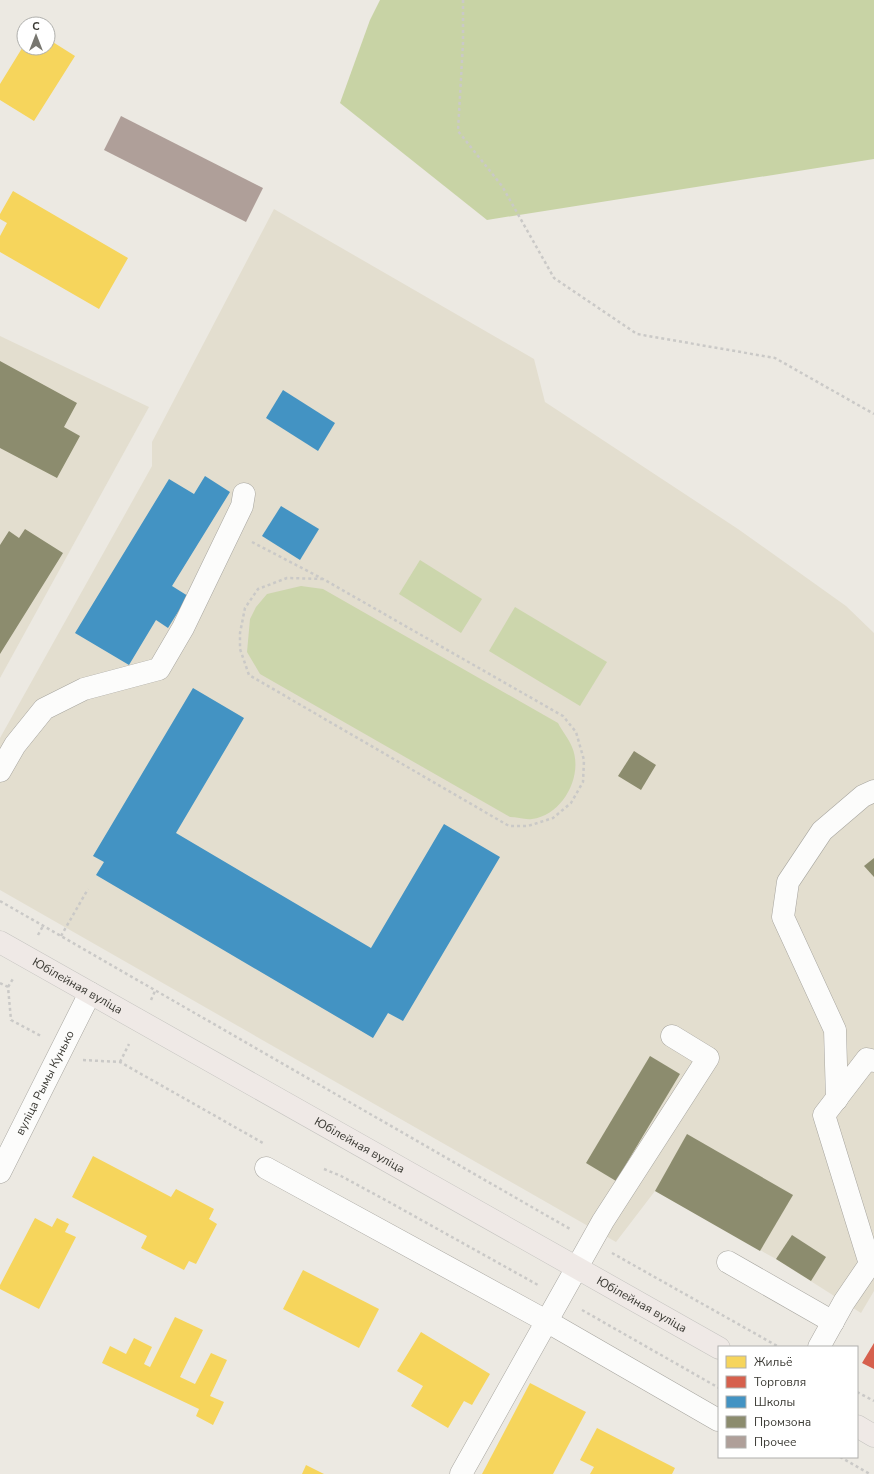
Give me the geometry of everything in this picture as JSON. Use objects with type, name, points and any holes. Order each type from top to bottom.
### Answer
[{"type":"main road","name":"Юбілейная вуліца","points":[[0,942],[718,1347]]},
{"type":"main road","points":[[858,1427],[874,1436]]},
{"type":"street","points":[[0,770],[15,745],[44,709],[84,689],[159,669],[183,628],[242,506],[244,494]]},
{"type":"street","points":[[836,1099],[835,1030],[783,916],[788,882],[822,831],[863,796],[874,791]]},
{"type":"street","name":"вуліца Рымы Кунько","points":[[0,1172],[90,993]]},
{"type":"street","points":[[461,1474],[548,1322],[591,1241],[708,1058],[672,1036]]},
{"type":"street","points":[[820,1346],[872,1261],[824,1114],[867,1059],[874,1061]]},
{"type":"street","points":[[266,1168],[548,1322],[718,1420]]},
{"type":"street","points":[[728,1262],[833,1322]]},
{"type":"path","points":[[463,0],[464,43],[458,131],[502,186],[554,278],[636,334],[775,358],[874,414]]},
{"type":"path","points":[[230,530],[323,579],[564,716],[576,732],[584,760],[583,782],[571,803],[553,818],[528,826],[508,826],[249,675],[240,649],[240,633],[245,608],[258,589],[288,578],[323,579]]},
{"type":"path","points":[[61,936],[88,889]]},
{"type":"path","points":[[0,901],[591,1241],[777,1346]]},
{"type":"path","points":[[858,1393],[874,1401]]},
{"type":"path","points":[[842,1458],[870,1474]]},
{"type":"shaded area","points":[[274,209],[534,359],[545,402],[738,529],[846,606],[874,633],[874,1291],[861,1313],[776,1259],[655,1191],[616,1242],[0,890],[0,738],[152,466],[152,442]]},
{"type":"shaded area","points":[[0,336],[149,407],[0,678]]},
{"type":"green space","points":[[380,0],[874,0],[874,159],[487,220],[340,103],[370,20]]},
{"type":"green space","points":[[420,560],[482,599],[461,633],[399,594]]},
{"type":"green space","points":[[301,586],[323,589],[558,723],[571,744],[575,758],[573,781],[561,802],[553,810],[543,816],[532,819],[510,817],[260,674],[247,652],[250,619],[256,607],[267,594]]},
{"type":"green space","points":[[515,607],[607,662],[580,706],[489,651]]},
{"type":"building: Жильё","points":[[56,44],[75,56],[34,121],[0,100],[0,84],[17,56],[56,56]]},
{"type":"building: Жильё","points":[[13,191],[128,258],[99,309],[0,252],[0,236],[7,223],[0,219],[0,214]]},
{"type":"building: Жильё","points":[[93,1156],[171,1197],[176,1189],[214,1209],[209,1219],[217,1224],[196,1264],[189,1261],[184,1270],[141,1248],[147,1236],[72,1197]]},
{"type":"building: Жильё","points":[[35,1218],[52,1227],[57,1218],[69,1224],[65,1232],[76,1237],[39,1309],[0,1289],[0,1285]]},
{"type":"building: Жильё","points":[[303,1270],[379,1309],[359,1348],[283,1309]]},
{"type":"building: Жильё","points":[[175,1317],[203,1330],[180,1377],[195,1384],[211,1353],[227,1360],[210,1396],[224,1402],[213,1425],[196,1416],[199,1409],[102,1363],[110,1346],[126,1354],[134,1338],[152,1347],[144,1364],[150,1367]]},
{"type":"building: Жильё","points":[[421,1332],[490,1374],[472,1405],[464,1401],[448,1428],[411,1406],[423,1386],[397,1371]]},
{"type":"building: Жильё","points":[[530,1383],[586,1412],[553,1474],[482,1474]]},
{"type":"building: Жильё","points":[[597,1428],[675,1468],[672,1474],[590,1474],[594,1467],[580,1460]]},
{"type":"building: Жильё","points":[[306,1465],[324,1474],[302,1474]]},
{"type":"building: Торговля","points":[[874,1343],[874,1369],[862,1363]]},
{"type":"building: Школы","points":[[283,390],[335,423],[318,451],[266,418]]},
{"type":"building: Школы","points":[[205,476],[230,492],[172,586],[188,596],[168,628],[156,620],[129,665],[75,633],[169,479],[194,494]]},
{"type":"building: Школы","points":[[281,506],[319,529],[300,560],[262,536]]},
{"type":"building: Школы","points":[[193,688],[244,718],[176,833],[371,948],[444,824],[500,857],[403,1021],[388,1013],[373,1038],[96,875],[104,862],[93,856]]},
{"type":"building: Промзона","points":[[0,361],[77,403],[64,427],[80,436],[57,478],[0,448]]},
{"type":"building: Промзона","points":[[25,529],[63,553],[0,654],[0,545],[9,531],[19,538]]},
{"type":"building: Промзона","points":[[634,751],[656,765],[641,790],[618,776]]},
{"type":"building: Промзона","points":[[874,858],[874,877],[864,866]]},
{"type":"building: Промзона","points":[[650,1056],[680,1074],[616,1181],[586,1163]]},
{"type":"building: Промзона","points":[[687,1134],[793,1195],[760,1251],[655,1191]]},
{"type":"building: Промзона","points":[[792,1235],[826,1257],[811,1281],[776,1259]]},
{"type":"building: Прочее","points":[[121,116],[263,188],[246,222],[104,150]]}]
